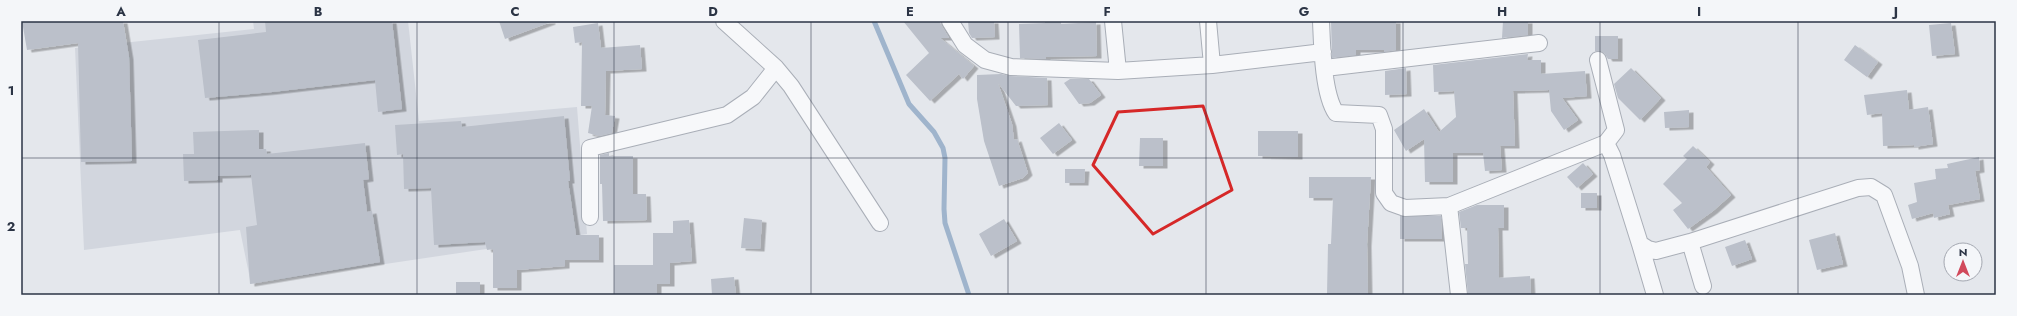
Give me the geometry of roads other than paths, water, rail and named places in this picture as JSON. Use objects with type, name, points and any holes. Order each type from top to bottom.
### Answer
[{"type":"street","points":[[724,21],[776,68],[800,99],[880,223]]},
{"type":"street","points":[[950,21],[965,45],[985,60],[1011,67],[1118,71],[1212,65],[1323,52]]},
{"type":"street","points":[[1113,21],[1118,71]]},
{"type":"street","points":[[1208,21],[1212,65]]},
{"type":"street","points":[[1321,21],[1323,52],[1331,105],[1336,113],[1380,115],[1384,129],[1384,193],[1391,203],[1405,208],[1449,206],[1606,143],[1616,130],[1598,60]]},
{"type":"street","points":[[1325,68],[1539,43]]},
{"type":"street","points":[[590,217],[590,148],[727,115],[753,97],[776,68]]},
{"type":"street","points":[[1606,143],[1612,155],[1640,244],[1654,295]]},
{"type":"street","points":[[1640,244],[1648,249],[1656,251],[1690,242],[1858,188],[1871,187],[1884,196],[1910,266],[1916,295]]},
{"type":"street","points":[[1449,206],[1459,295]]},
{"type":"street","points":[[1690,242],[1703,286]]},
{"type":"waterway","points":[[874,21],[909,104],[934,132],[943,148],[945,158],[945,223],[969,295]]}]
